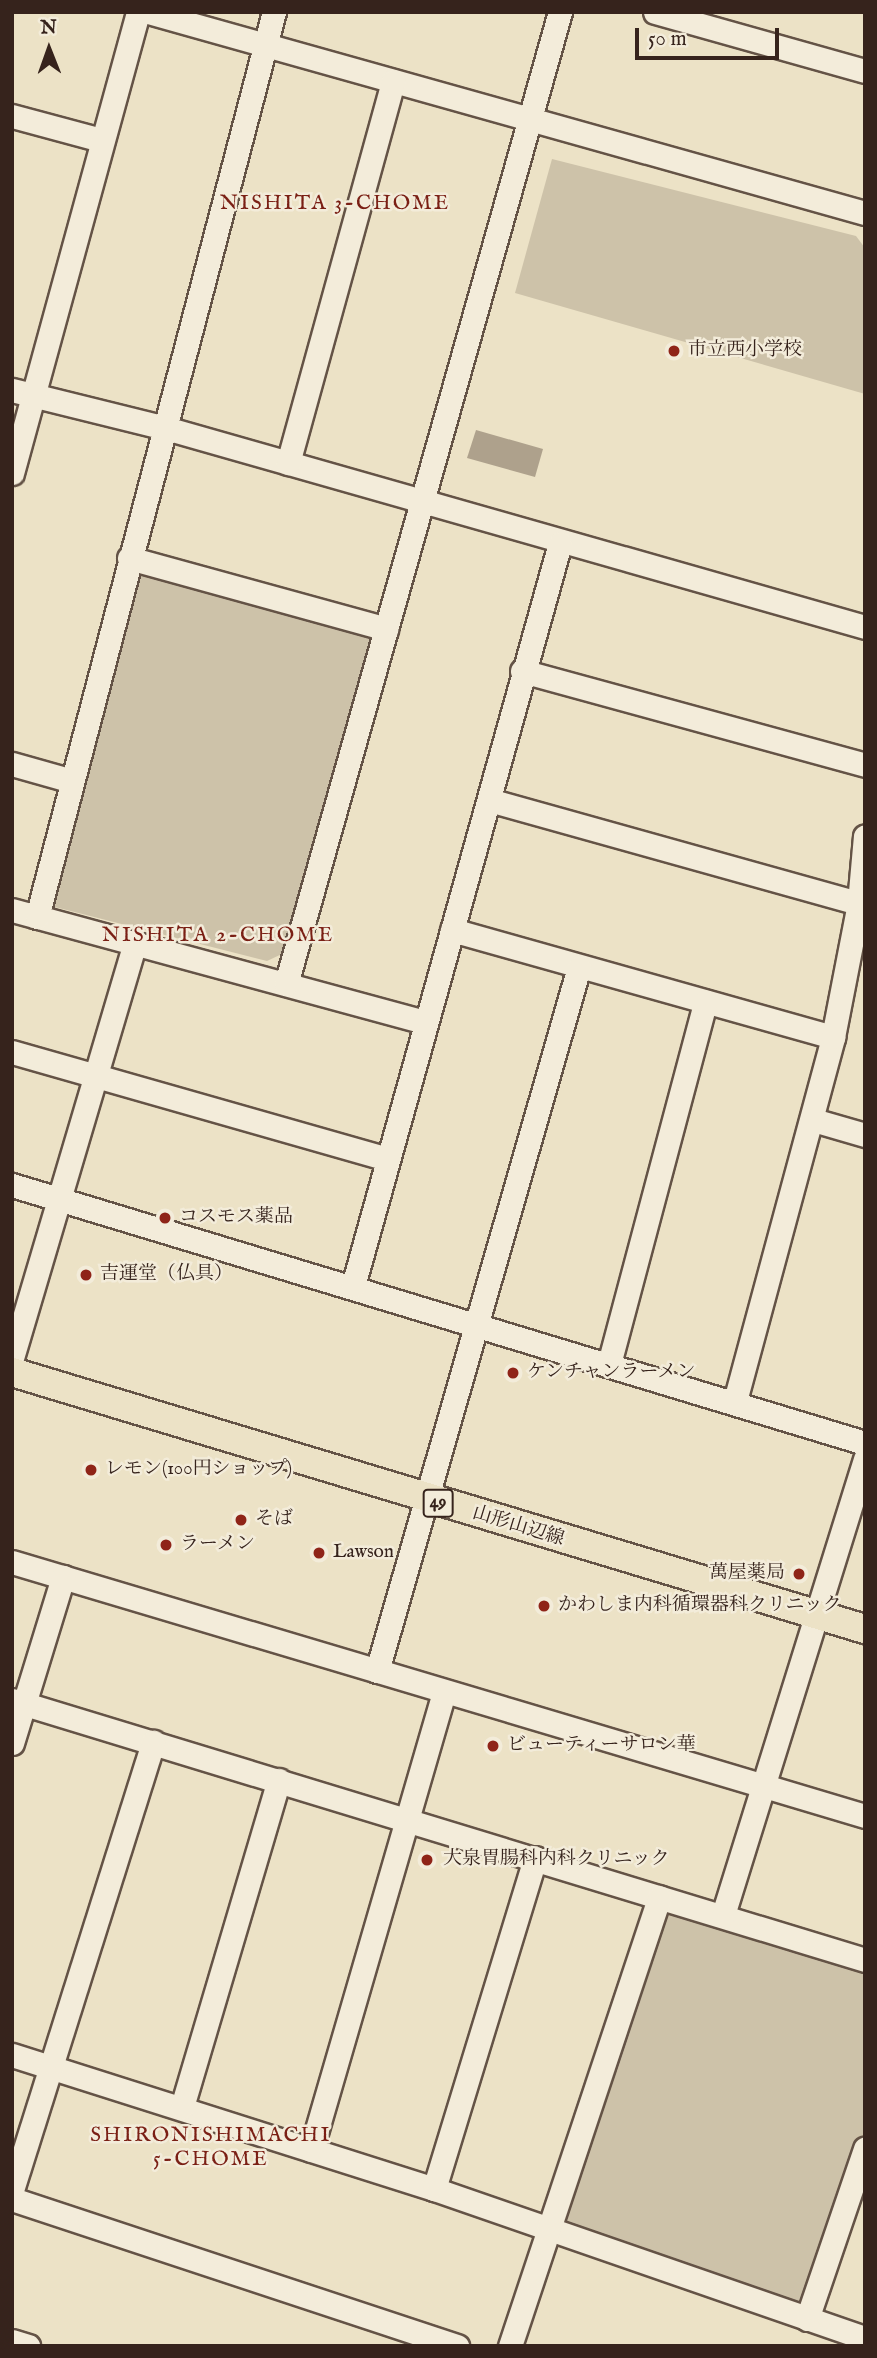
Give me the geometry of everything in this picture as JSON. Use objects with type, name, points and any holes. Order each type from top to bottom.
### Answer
[{"type":"main road","name":"山形山辺線","points":[[12,1372],[426,1508]]},
{"type":"main road","name":"山形山辺線","points":[[12,1389],[813,1622],[865,1645]]},
{"type":"main road","name":"山形山辺線","points":[[813,1622],[865,1629]]},
{"type":"street","points":[[12,472],[22,392],[138,12]]},
{"type":"street","points":[[148,12],[865,213]]},
{"type":"street","points":[[37,917],[69,780],[274,12]]},
{"type":"street","points":[[286,984],[560,12]]},
{"type":"street","points":[[655,12],[865,71]]},
{"type":"street","points":[[288,463],[393,81]]},
{"type":"street","points":[[12,116],[101,140]]},
{"type":"street","points":[[22,392],[162,427],[560,543],[865,628]]},
{"type":"street","points":[[353,1286],[489,800],[522,671],[560,543]]},
{"type":"street","points":[[129,558],[386,629]]},
{"type":"street","points":[[522,671],[865,765]]},
{"type":"street","points":[[12,764],[69,780]]},
{"type":"street","points":[[489,800],[859,903]]},
{"type":"street","points":[[735,1401],[813,1121],[833,1037],[859,903],[865,836]]},
{"type":"street","points":[[12,910],[425,1022]]},
{"type":"street","points":[[452,930],[833,1037]]},
{"type":"street","points":[[12,1358],[135,944]]},
{"type":"street","points":[[377,1671],[479,1324],[579,967]]},
{"type":"street","points":[[610,1364],[705,1002]]},
{"type":"street","points":[[12,1052],[388,1159]]},
{"type":"street","points":[[813,1121],[865,1135]]},
{"type":"street","points":[[12,1185],[735,1401],[865,1443]]},
{"type":"street","points":[[723,1916],[865,1459]]},
{"type":"street","points":[[12,1562],[865,1816]]},
{"type":"street","points":[[12,1743],[18,1702],[62,1577]]},
{"type":"street","points":[[311,2150],[444,1692]]},
{"type":"street","points":[[18,1702],[407,1818],[865,1960]]},
{"type":"street","points":[[12,2190],[153,1742]]},
{"type":"street","points":[[182,2107],[279,1780]]},
{"type":"street","points":[[434,2189],[535,1858]]},
{"type":"street","points":[[510,2346],[659,1897]]},
{"type":"street","points":[[12,2055],[182,2107],[549,2227],[865,2338]]},
{"type":"street","points":[[807,2319],[861,2173],[865,2149]]},
{"type":"street","points":[[12,2199],[457,2346]]},
{"type":"street","points":[[12,2341],[28,2346]]},
{"type":"shaded area","points":[[552,159],[856,236],[865,248],[865,394],[515,293]]},
{"type":"shaded area","points":[[476,430],[543,449],[535,477],[467,458]]},
{"type":"shaded area","points":[[136,570],[372,637],[284,953],[267,961],[51,906]]},
{"type":"shaded area","points":[[664,1905],[865,1967],[865,2130],[804,2309],[559,2222]]},
{"type":"place","name":"市立西小学校","points":[[674,351]]},
{"type":"place","name":"コスモス薬品","points":[[165,1218]]},
{"type":"place","name":"吉運堂（仏具）","points":[[86,1275]]},
{"type":"place","name":"ケンチャンラーメン","points":[[513,1373]]},
{"type":"place","name":"レモン(100円ショップ)","points":[[91,1470]]},
{"type":"place","name":"そば","points":[[241,1520]]},
{"type":"place","name":"ラーメン","points":[[166,1545]]},
{"type":"place","name":"Lawson","points":[[319,1553]]},
{"type":"place","name":"萬屋薬局","points":[[799,1574]]},
{"type":"place","name":"かわしま内科循環器科クリニック","points":[[544,1606]]},
{"type":"place","name":"ビューティーサロン華","points":[[493,1746]]},
{"type":"place","name":"大泉胃腸科内科クリニック","points":[[427,1860]]},
{"type":"district","name":"NISHITA 3-CHOME","points":[[335,204]]},
{"type":"district","name":"NISHITA 2-CHOME","points":[[218,936]]},
{"type":"district","name":"SHIRONISHIMACHI 5-CHOME","points":[[211,2148]]}]
